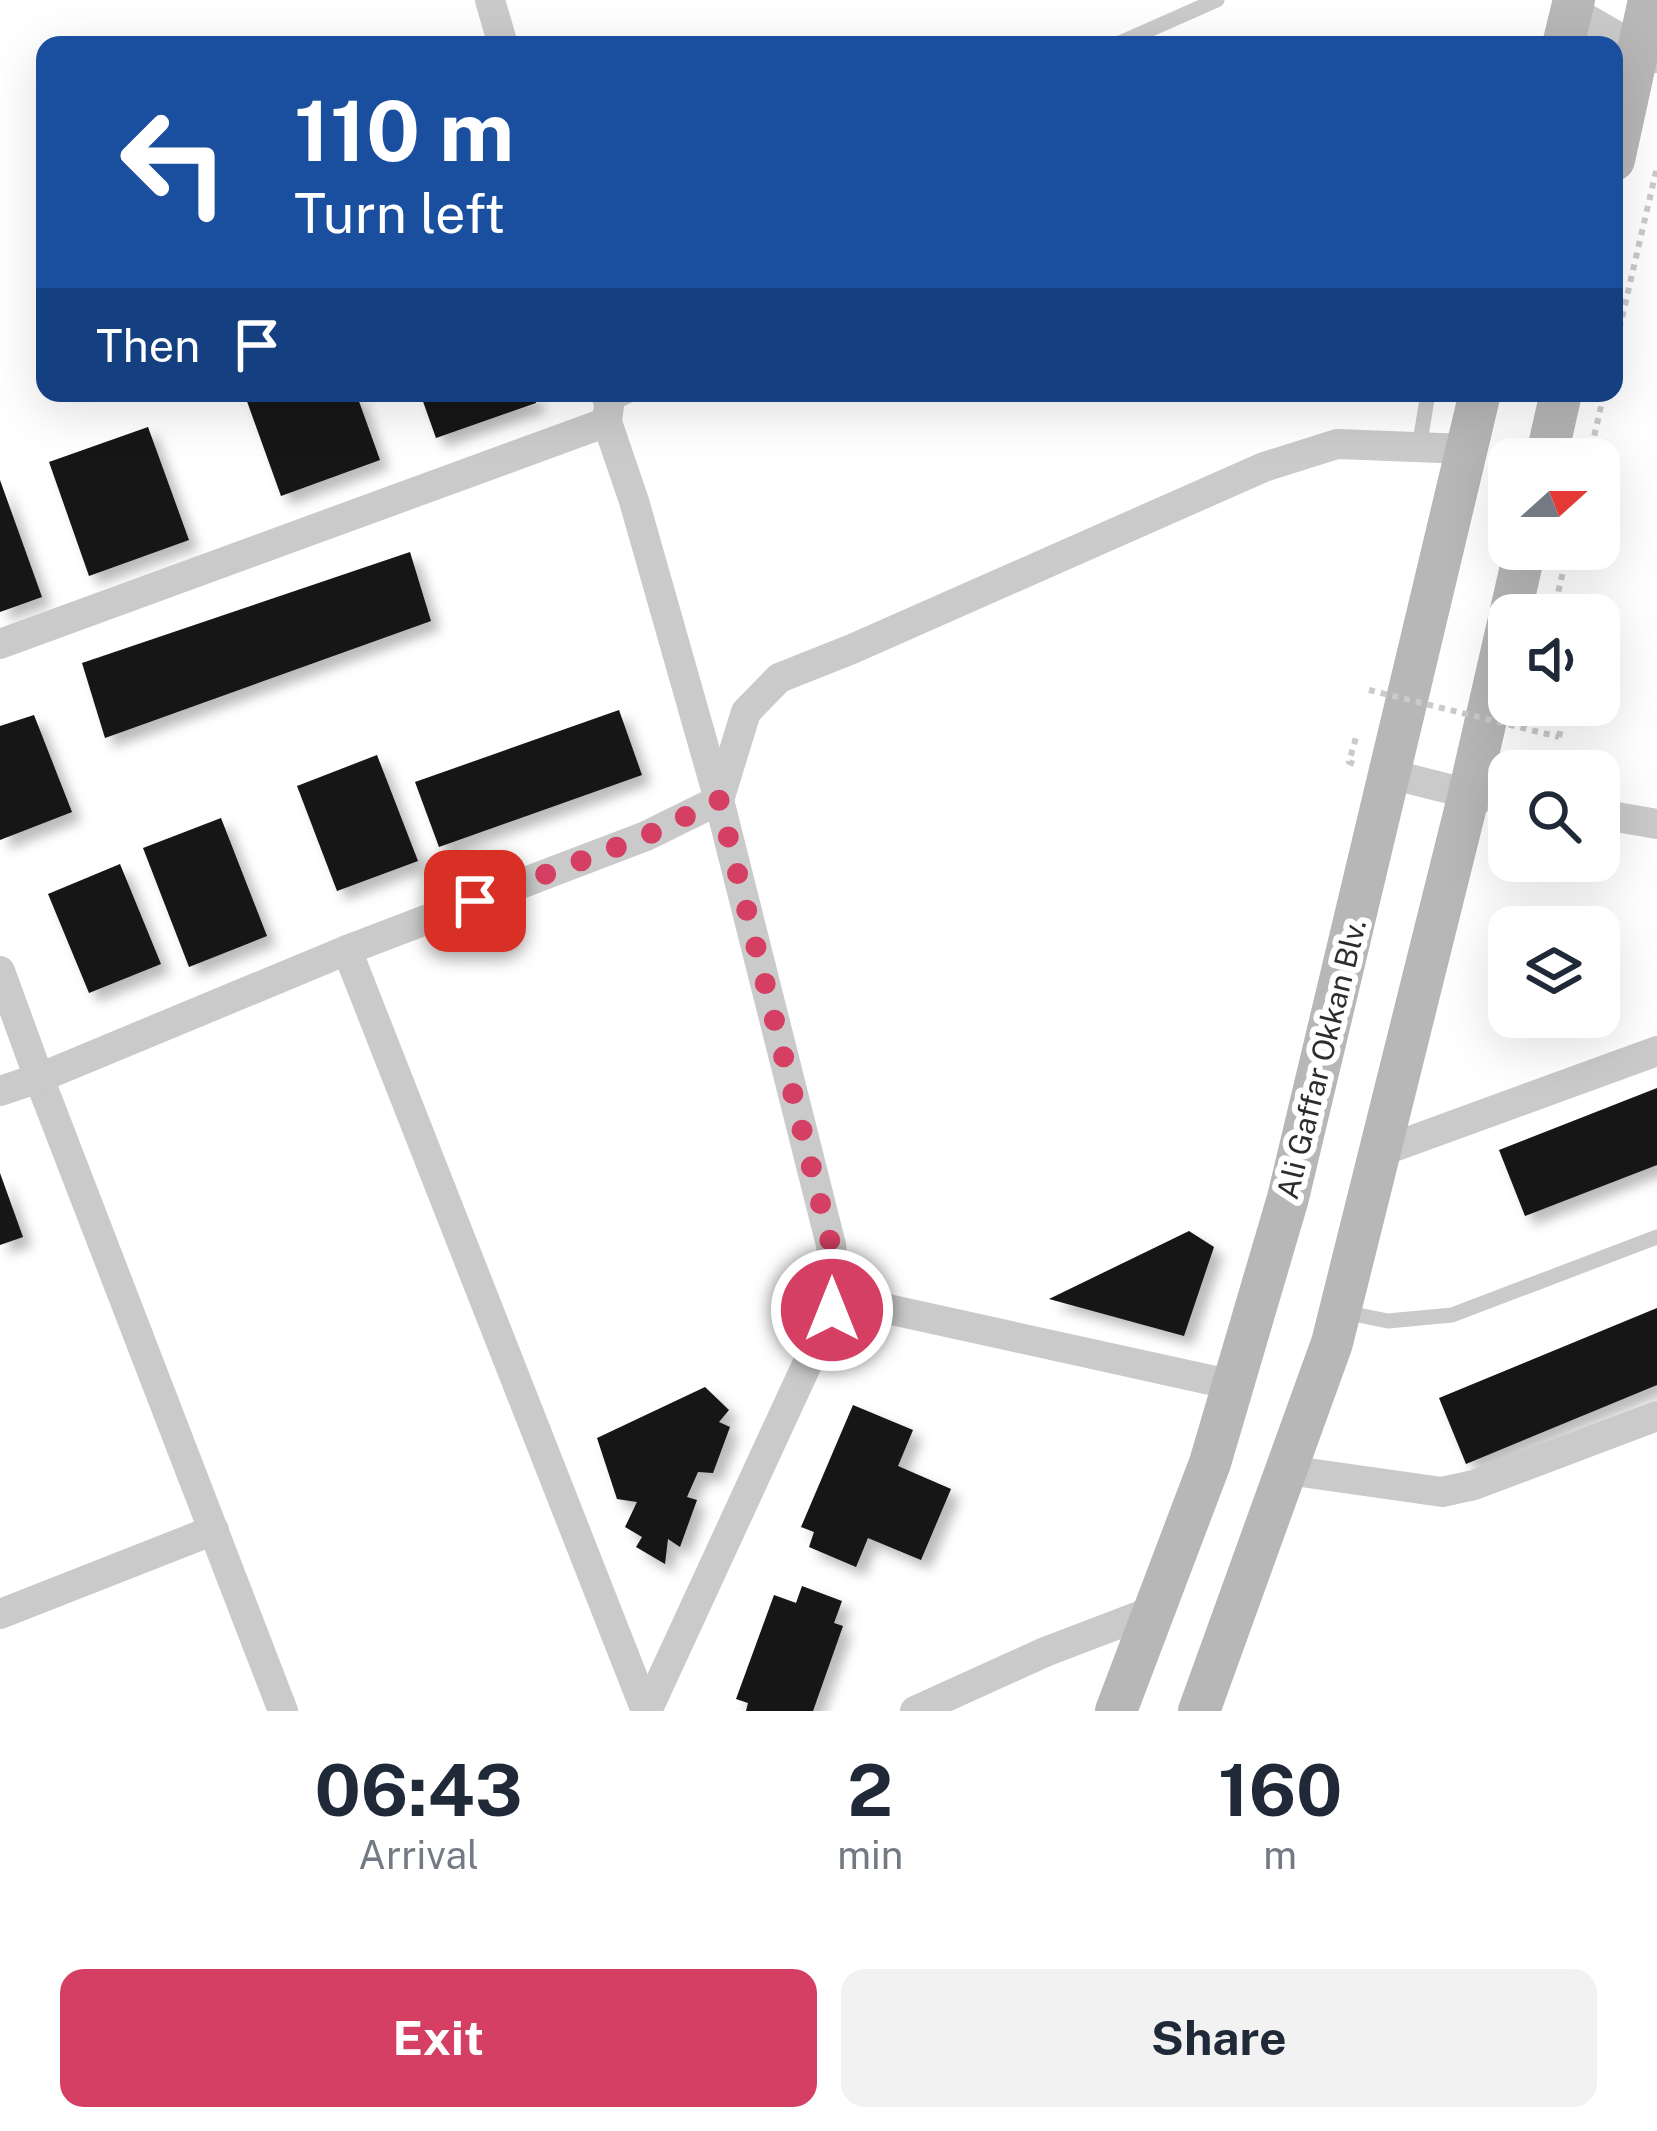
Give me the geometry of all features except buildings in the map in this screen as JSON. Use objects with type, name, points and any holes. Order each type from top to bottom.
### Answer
[{"type":"main road","points":[[1623,132],[1648,54],[1652,1]]},
{"type":"main road","name":"Ali Gaffar Okkan Blv.","points":[[1116,1711],[1210,1463],[1288,1198],[1478,402]]},
{"type":"main road","points":[[1551,438],[1559,402]]},
{"type":"main road","points":[[1199,1711],[1332,1342],[1379,1152],[1488,800]]},
{"type":"street","points":[[490,0],[500,36]]},
{"type":"street","points":[[1569,18],[1608,36]]},
{"type":"street","points":[[0,644],[614,403],[634,501],[719,800],[831,1245],[833,1297],[832,1310],[646,1711]]},
{"type":"street","points":[[0,1091],[347,950],[646,836],[719,800],[746,712],[779,678],[1264,466],[1337,445],[1466,449]]},
{"type":"street","points":[[1390,774],[1488,797]]},
{"type":"street","points":[[1620,818],[1657,824]]},
{"type":"street","points":[[347,950],[646,1711]]},
{"type":"street","points":[[0,971],[283,1711]]},
{"type":"street","points":[[1379,1152],[1657,1051]]},
{"type":"street","points":[[833,1297],[1233,1385]]},
{"type":"street","points":[[1287,1470],[1442,1492],[1474,1485],[1657,1416]]},
{"type":"street","points":[[0,1614],[214,1530]]},
{"type":"street","points":[[915,1711],[1045,1652],[1155,1610]]},
{"type":"lane","points":[[1135,36],[1217,0]]},
{"type":"lane","points":[[1419,448],[1427,402]]},
{"type":"lane","points":[[1340,1312],[1388,1322],[1452,1315],[1657,1237]]},
{"type":"path","points":[[1623,313],[1657,167]]},
{"type":"path","points":[[1594,438],[1602,402]]},
{"type":"path","points":[[1369,690],[1488,719]]},
{"type":"path","points":[[1515,726],[1559,737],[1561,726]]},
{"type":"route","points":[[475,901],[646,836],[719,800],[831,1245],[832,1310]]}]
